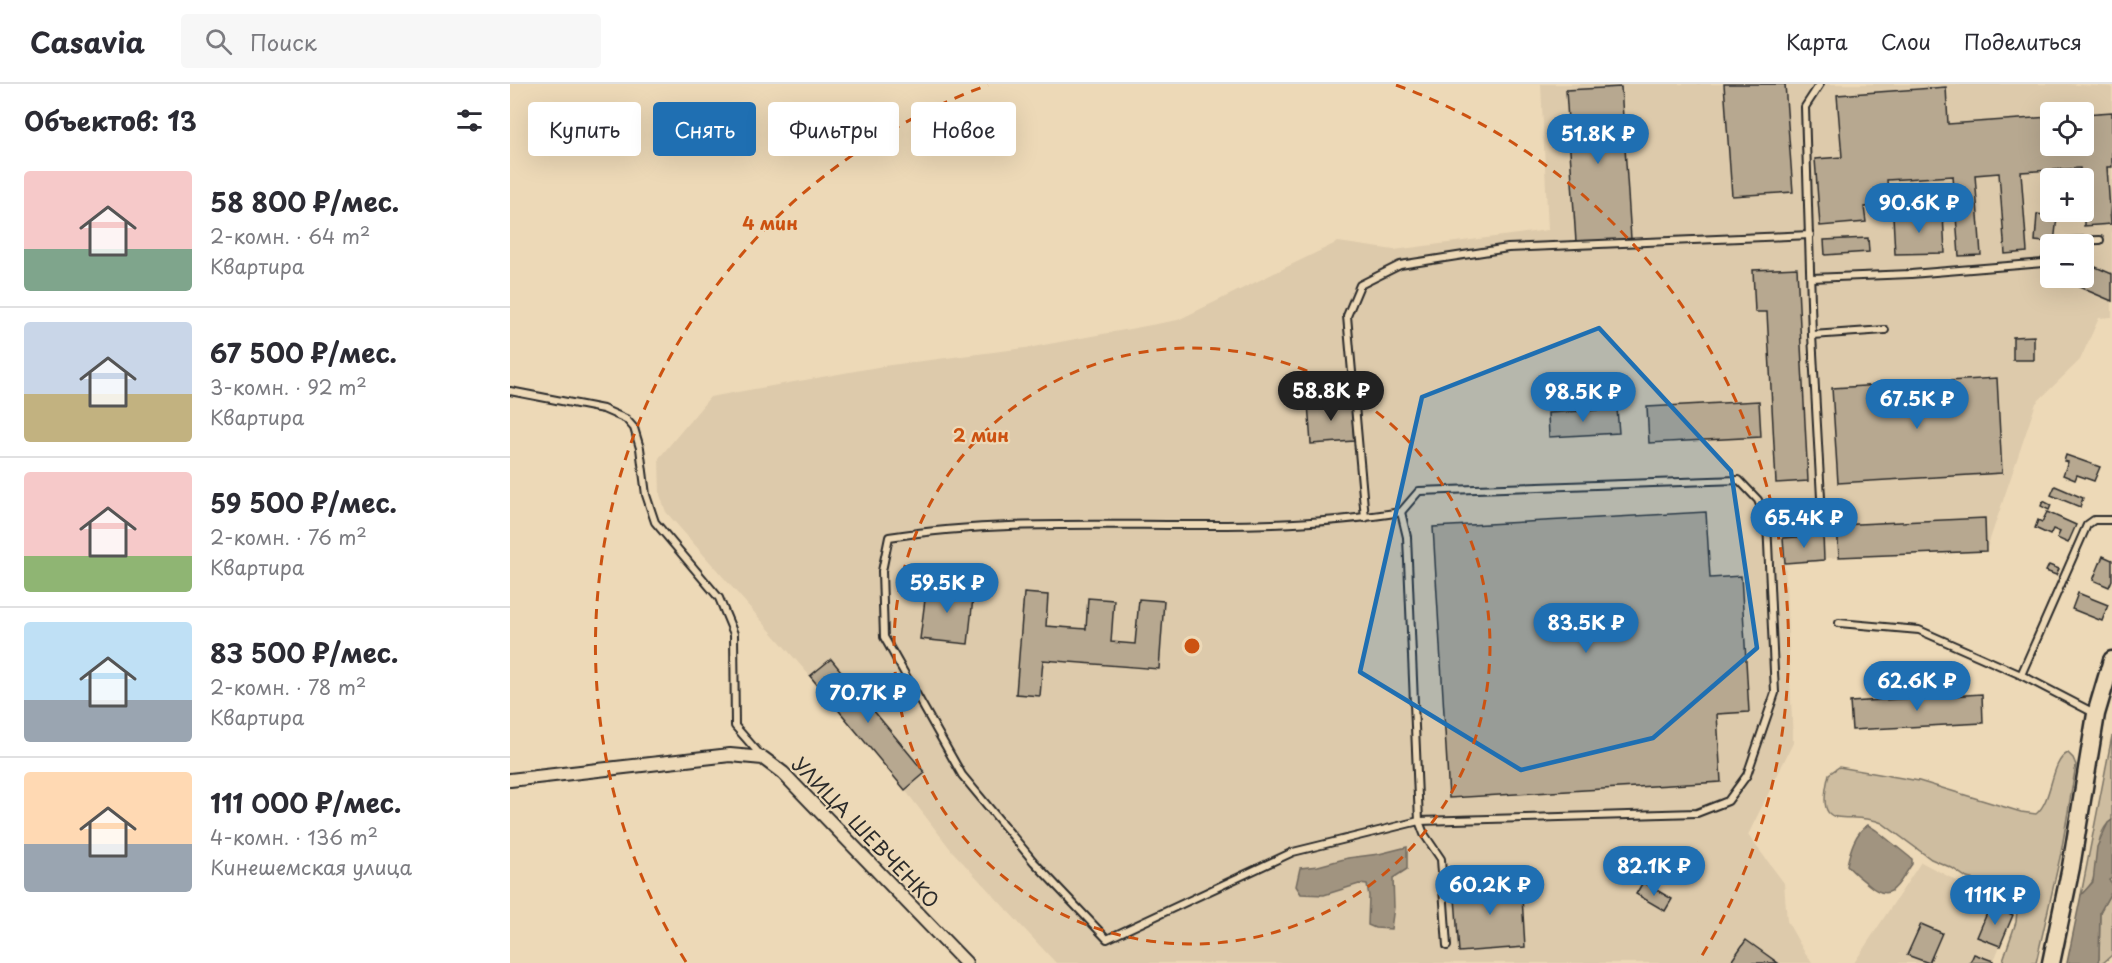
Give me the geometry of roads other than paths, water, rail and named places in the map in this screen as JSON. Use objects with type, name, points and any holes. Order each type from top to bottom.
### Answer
[{"type":"street","points":[[2051,963],[2071,867],[2096,714],[2112,660]]},
{"type":"street","name":"УЛИЦА ШЕВЧЕНКО","points":[[510,780],[730,755],[763,758],[783,772],[966,963]]},
{"type":"lane","points":[[1767,522],[1822,516],[1812,335],[1805,107],[1820,84]]},
{"type":"lane","points":[[1365,518],[1347,316],[1360,285],[1400,266],[1508,248],[1810,235]]},
{"type":"lane","points":[[2094,240],[2100,240]]},
{"type":"lane","points":[[1811,278],[1911,274],[2040,264]]},
{"type":"lane","points":[[1812,335],[1885,330]]},
{"type":"lane","points":[[510,391],[603,409],[626,419],[634,428],[640,447],[646,495],[655,522],[719,598],[734,634],[735,726],[763,758]]},
{"type":"lane","points":[[1738,480],[1758,500],[1767,522],[1775,693],[1747,775],[1728,801],[1697,813],[1419,821],[1293,852],[1107,939],[1034,862],[962,775],[884,637],[882,571],[889,537],[1048,524],[1277,525],[1365,518],[1401,512],[1419,491],[1738,480]]},
{"type":"lane","points":[[1401,512],[1407,537],[1419,821],[1424,834],[1440,859],[1447,946]]},
{"type":"lane","points":[[2021,675],[2087,525],[2094,520],[2112,520]]},
{"type":"lane","points":[[1839,623],[1920,630],[2021,675],[2096,714]]}]
